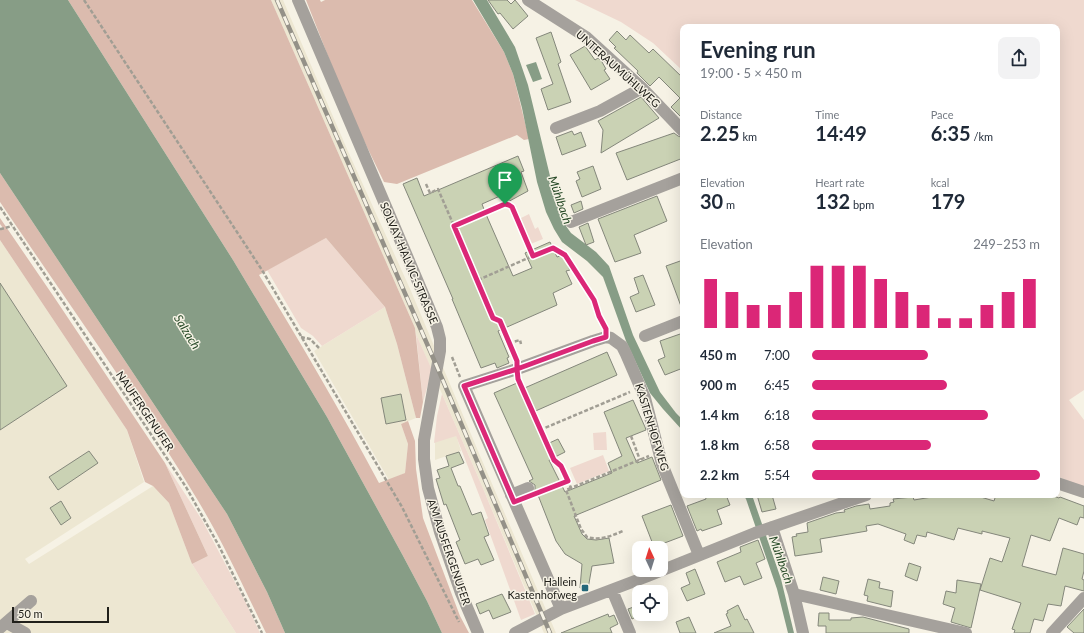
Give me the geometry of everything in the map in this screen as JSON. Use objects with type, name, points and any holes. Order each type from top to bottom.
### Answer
[{"type":"street","name":"SOLVAY-HALVIC-STRASSE","points":[[298,0],[428,303],[437,327],[440,339],[440,351]]},
{"type":"street","name":"UNTERAUMÜHLWEG","points":[[528,0],[586,37],[642,88],[680,128]]},
{"type":"street","points":[[556,128],[600,111],[642,88]]},
{"type":"street","points":[[571,222],[680,179]]},
{"type":"street","points":[[645,336],[680,322]]},
{"type":"street","points":[[561,610],[464,386],[517,369],[606,337]]},
{"type":"street","name":"KASTENHOFWEG","points":[[606,337],[615,340],[622,346],[641,387],[659,453],[699,555]]},
{"type":"street","name":"AM AUSFERGENUFER","points":[[440,351],[424,440],[424,459],[428,488],[440,532],[461,593],[478,633]]},
{"type":"street","points":[[1060,484],[1084,492]]},
{"type":"street","points":[[511,495],[531,491]]},
{"type":"street","points":[[515,633],[561,610],[699,555],[799,517],[857,498]]},
{"type":"street","points":[[764,530],[794,594],[803,633]]},
{"type":"street","points":[[612,590],[630,633]]},
{"type":"street","points":[[794,594],[966,633]]},
{"type":"street","points":[[1052,633],[1084,598]]},
{"type":"street","points":[[25,633],[4,626],[31,601]]},
{"type":"path","points":[[84,0],[262,270],[402,507],[456,619],[460,624]]},
{"type":"path","points":[[426,184],[430,193],[438,189],[493,318],[500,321],[517,361],[518,379],[540,430],[554,460],[561,466],[571,488]]},
{"type":"path","points":[[454,226],[505,204],[509,205],[512,207],[533,256]]},
{"type":"path","name":"NAUFERGENUFER","points":[[0,207],[186,487],[219,546],[262,633]]},
{"type":"path","points":[[0,229],[12,226]]},
{"type":"path","points":[[478,280],[553,248],[565,255],[594,300],[599,316],[606,329],[606,337]]},
{"type":"path","points":[[301,336],[310,339],[319,348]]},
{"type":"path","points":[[509,343],[520,340],[522,344]]},
{"type":"path","points":[[440,351],[451,356],[464,386]]},
{"type":"path","points":[[540,430],[641,387]]},
{"type":"path","points":[[631,436],[640,460]]},
{"type":"path","points":[[624,531],[608,537],[597,539],[587,537],[581,529],[566,490],[659,453]]},
{"type":"path","points":[[531,491],[568,481]]},
{"type":"shaded area","points":[[68,0],[271,0],[415,328],[423,402],[420,418],[416,418],[397,344],[385,307],[326,238],[259,275],[350,430],[379,483],[405,473],[408,444],[401,424],[408,421],[415,441],[416,469],[423,518],[460,616],[469,633],[442,633],[402,554],[327,417],[233,260]]},
{"type":"shaded area","points":[[271,0],[283,0],[347,149],[411,291],[556,633],[544,633],[416,334],[415,328]]},
{"type":"shaded area","points":[[306,0],[320,0],[321,2],[325,0],[472,0],[504,52],[513,74],[529,139],[524,140],[517,135],[397,184],[384,182],[350,112]]},
{"type":"shaded area","points":[[575,0],[1084,0],[1084,390],[1069,400],[1084,420],[1084,488],[1060,477],[1060,24],[680,24],[680,68],[653,43],[621,22]]},
{"type":"shaded area","points":[[0,173],[227,514],[267,592],[285,633],[266,633],[216,532],[174,461],[150,423],[0,202]]},
{"type":"shaded area","points":[[529,214],[535,229],[538,227],[543,239],[528,245],[517,220]]},
{"type":"shaded area","points":[[0,218],[165,463],[208,556],[192,564],[169,503],[153,486],[145,482],[127,430],[0,240],[0,230],[3,228],[0,224]]},
{"type":"shaded area","points":[[326,238],[385,307],[322,346],[313,336],[301,328],[267,270]]},
{"type":"shaded area","points":[[0,240],[127,430],[144,482],[25,559],[29,564],[153,486],[169,503],[192,564],[236,633],[0,633]]},
{"type":"shaded area","points":[[385,307],[397,344],[416,418],[401,424],[408,444],[405,473],[389,480],[314,351]]},
{"type":"shaded area","points":[[416,334],[432,370],[423,402]]},
{"type":"shaded area","points":[[442,394],[535,614],[521,620],[485,520],[488,518],[456,436],[434,443],[437,416]]},
{"type":"shaded area","points":[[606,432],[607,450],[594,450],[593,433]]},
{"type":"shaded area","points":[[456,435],[461,451],[435,460],[435,437]]},
{"type":"shaded area","points":[[603,455],[609,471],[577,484],[570,468]]},
{"type":"shaded area","points":[[165,463],[202,520],[246,603],[260,633],[236,633],[192,564],[208,556]]},
{"type":"water","name":"Salzach","points":[[0,0],[68,0],[233,260],[327,417],[402,554],[442,633],[285,633],[267,592],[227,514],[0,173]]},
{"type":"water","points":[[473,0],[487,0],[515,47],[528,85],[550,176],[566,226],[571,233],[596,252],[609,266],[633,335],[660,392],[680,417],[680,428],[650,393],[626,341],[603,277],[587,261],[562,242],[546,212],[537,182],[522,108],[513,74],[504,52]]},
{"type":"water","points":[[536,62],[542,79],[533,82],[526,65]]},
{"type":"water","points":[[745,498],[753,498],[781,579],[794,633],[788,633],[777,589]]},
{"type":"building","points":[[488,0],[507,0],[511,4],[515,0],[528,16],[513,29],[500,13],[498,14]]},
{"type":"building","points":[[617,31],[626,40],[630,35],[649,53],[653,49],[680,75],[680,98],[659,77],[650,86],[637,73],[638,71],[614,48],[616,47],[609,40]]},
{"type":"building","points":[[551,32],[561,62],[558,64],[571,102],[548,110],[541,89],[553,84],[536,38]]},
{"type":"building","points":[[585,46],[595,60],[598,58],[602,62],[606,69],[604,70],[610,79],[591,90],[570,55]]},
{"type":"building","points":[[641,97],[659,118],[601,153],[603,130],[598,121]]},
{"type":"building","points":[[680,98],[680,116],[671,107]]},
{"type":"building","points":[[572,131],[574,135],[581,132],[586,146],[562,155],[556,137]]},
{"type":"building","points":[[674,133],[680,137],[680,159],[627,180],[616,153]]},
{"type":"building","points":[[518,156],[524,171],[521,172],[528,191],[504,204],[500,196],[482,204],[485,212],[513,276],[532,268],[525,253],[550,242],[557,257],[563,255],[570,270],[566,271],[572,284],[553,293],[557,305],[498,331],[509,357],[507,358],[509,363],[497,368],[495,363],[481,368],[403,184],[417,178],[424,196]]},
{"type":"building","points":[[593,166],[601,189],[582,197],[576,181],[580,179],[577,172]]},
{"type":"building","points":[[657,196],[667,221],[634,235],[641,253],[615,262],[598,219]]},
{"type":"building","points":[[581,201],[583,209],[574,213],[571,205]]},
{"type":"building","points":[[588,223],[594,242],[586,245],[579,227]]},
{"type":"building","points":[[680,261],[680,304],[666,266]]},
{"type":"building","points":[[643,275],[655,305],[636,312],[630,297],[639,293],[634,278]]},
{"type":"building","points":[[0,283],[67,386],[0,430]]},
{"type":"building","points":[[680,334],[680,369],[665,375],[658,360],[665,357],[660,341]]},
{"type":"building","points":[[607,352],[617,375],[531,413],[545,445],[558,439],[565,452],[549,460],[565,492],[612,473],[608,463],[622,456],[604,412],[633,400],[646,430],[626,438],[637,463],[652,457],[661,480],[574,516],[582,534],[587,539],[596,540],[609,538],[614,563],[592,566],[588,589],[580,588],[582,564],[565,554],[556,541],[536,490],[535,491],[535,485],[529,481],[533,479],[494,393],[517,383],[520,390]]},
{"type":"building","points":[[401,394],[406,420],[386,424],[381,398]]},
{"type":"building","points":[[89,451],[98,463],[58,490],[49,477]]},
{"type":"building","points":[[459,452],[464,463],[451,468],[472,515],[481,512],[489,535],[484,537],[494,560],[481,565],[478,559],[465,564],[456,542],[460,540],[446,504],[444,505],[436,479],[440,478],[437,470],[449,466],[446,456]]},
{"type":"building","points":[[1060,497],[1084,506],[1084,518],[1080,517],[1077,525],[1059,518],[1050,541],[1031,535],[1022,566],[1056,575],[1063,548],[1084,554],[1084,571],[1082,579],[1084,580],[1084,591],[1065,586],[1061,606],[1048,604],[1043,621],[1034,619],[1030,633],[1014,633],[1015,630],[1012,629],[1021,603],[980,590],[990,558],[1002,562],[1010,538],[982,531],[982,534],[958,528],[954,540],[927,532],[926,537],[917,535],[914,544],[904,540],[906,534],[878,524],[866,526],[867,531],[820,539],[822,552],[795,556],[792,537],[797,536],[796,534],[808,532],[807,523],[836,513],[845,512],[844,510],[856,506],[869,504],[870,509],[890,506],[890,503],[894,502],[893,499],[913,498],[914,500],[926,498],[984,498],[994,501],[995,498]]},
{"type":"building","points":[[727,498],[730,505],[717,510],[722,524],[702,531],[701,529],[697,531],[687,506],[706,499]]},
{"type":"building","points":[[758,498],[773,498],[776,509],[762,512]]},
{"type":"building","points":[[61,501],[71,518],[61,525],[50,508]]},
{"type":"building","points":[[671,505],[683,536],[668,542],[652,541],[642,516]]},
{"type":"building","points":[[758,540],[765,559],[756,563],[762,578],[744,585],[740,576],[725,582],[717,562],[741,552],[740,547]]},
{"type":"building","points":[[909,563],[921,567],[917,581],[905,576]]},
{"type":"building","points":[[695,569],[705,594],[687,601],[681,588],[690,584],[686,573]]},
{"type":"building","points":[[823,577],[839,581],[836,594],[820,590]]},
{"type":"building","points":[[868,579],[880,582],[879,588],[893,591],[891,607],[867,601],[868,596],[864,595]]},
{"type":"building","points":[[957,580],[981,584],[971,628],[951,622],[955,608],[943,604],[946,591],[956,593]]},
{"type":"building","points":[[502,594],[511,612],[493,619],[489,610],[480,614],[476,604]]},
{"type":"building","points":[[738,605],[745,620],[747,619],[754,633],[714,633],[731,626],[726,614],[728,613],[727,611]]},
{"type":"building","points":[[632,608],[632,619],[628,609]]},
{"type":"building","points":[[1084,609],[1084,633],[1074,633],[1067,627]]},
{"type":"building","points":[[819,613],[829,613],[829,620],[851,620],[851,618],[863,617],[909,629],[909,633],[826,633],[826,626],[818,626]]},
{"type":"building","points":[[608,614],[609,617],[614,615],[618,624],[610,628],[612,633],[561,633]]},
{"type":"building","points":[[689,617],[696,633],[680,633],[676,622]]},
{"type":"railway","points":[[277,0],[438,369],[550,633]]},
{"type":"place","name":"Hallein Kastenhofweg","points":[[585,588]]},
{"type":"route","points":[[505,204],[454,226],[493,318],[500,321],[517,361],[517,369],[464,386],[514,502],[568,481],[561,466],[554,460],[540,430],[518,379],[517,369],[606,337],[606,329],[599,316],[594,300],[565,255],[554,248],[551,248],[533,256],[512,207],[505,204]]},
{"type":"water label","name":"Mühlbach","points":[[560,200]]},
{"type":"water label","name":"Mühlbach","points":[[781,560]]}]
